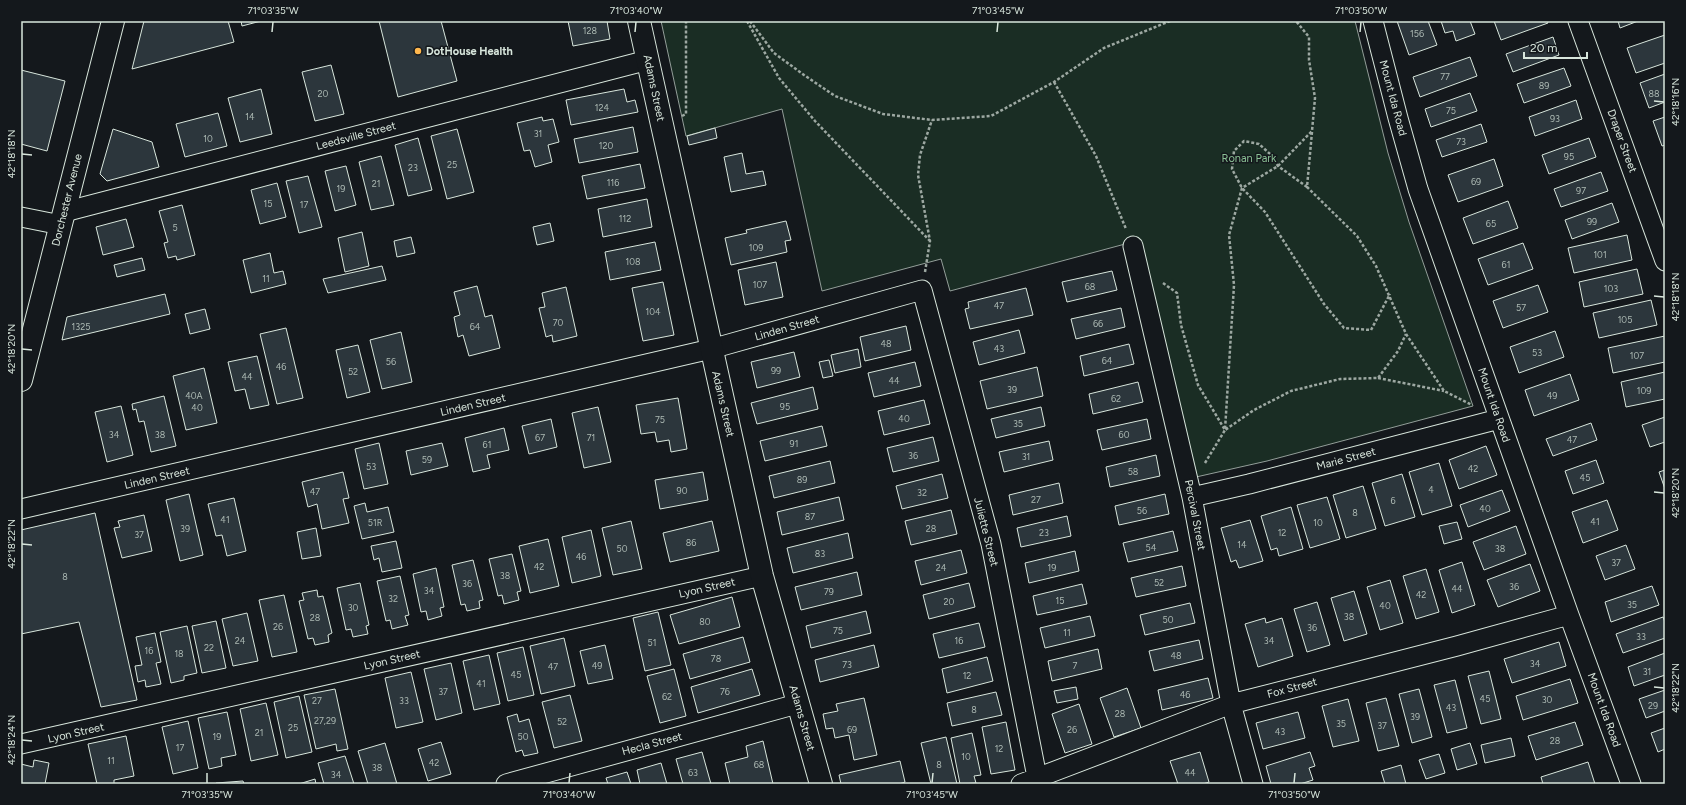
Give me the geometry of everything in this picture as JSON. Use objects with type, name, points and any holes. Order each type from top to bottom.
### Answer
[{"type":"main road","name":"Dorchester Avenue","points":[[21,380],[113,21]]},
{"type":"main road","name":"Adams Street","points":[[639,21],[762,576],[797,704],[821,784]]},
{"type":"street","name":"Mount Ida Road","points":[[1373,21],[1418,189],[1569,615],[1632,784]]},
{"type":"street","name":"Draper Street","points":[[1578,21],[1665,261]]},
{"type":"street","name":"Leedsville Street","points":[[62,218],[648,60]]},
{"type":"street","points":[[21,217],[62,218]]},
{"type":"street","name":"Percival Street","points":[[1133,246],[1192,497],[1230,704],[1253,784]]},
{"type":"street","name":"Linden Street","points":[[21,510],[711,349],[922,290]]},
{"type":"street","name":"Juliette Street","points":[[922,290],[990,544],[1029,781]]},
{"type":"street","name":"Marie Street","points":[[1192,497],[1249,484],[1499,419]]},
{"type":"street","name":"Lyon Street","points":[[21,744],[762,576]]},
{"type":"street","name":"Fox Street","points":[[1029,781],[1230,704],[1457,646],[1569,615]]},
{"type":"street","name":"Hecla Street","points":[[506,784],[797,704]]},
{"type":"path","points":[[662,124],[686,114],[686,21]]},
{"type":"path","points":[[746,21],[783,83],[815,121],[930,241]]},
{"type":"path","points":[[750,21],[774,53],[836,96],[883,114],[932,120],[991,116],[1054,82],[1104,48],[1170,21]]},
{"type":"path","points":[[1296,21],[1309,37],[1309,60],[1315,98],[1307,187]]},
{"type":"path","points":[[1054,82],[1096,156],[1133,246]]},
{"type":"path","points":[[922,290],[930,241],[918,175],[920,155],[932,120]]},
{"type":"path","points":[[1225,430],[1234,285],[1229,235],[1242,188],[1278,166],[1312,131]]},
{"type":"path","points":[[1390,294],[1371,330],[1344,328],[1324,304],[1264,212],[1242,188],[1232,169],[1234,151],[1244,141],[1259,144],[1270,154],[1278,166],[1307,187],[1357,236],[1376,266],[1390,294],[1406,334],[1444,391]]},
{"type":"path","points":[[1159,280],[1177,293],[1181,325],[1198,385],[1225,430]]},
{"type":"path","points":[[1378,378],[1398,351],[1406,334]]},
{"type":"path","points":[[1203,465],[1225,430],[1254,410],[1291,391],[1340,379],[1378,378],[1444,391],[1499,419]]},
{"type":"green space","name":"Ronan Park","points":[[661,21],[1355,21],[1388,153],[1409,222],[1473,406],[1267,461],[1196,477],[1140,240],[950,291],[941,259],[822,291],[782,109],[686,136]]},
{"type":"building","points":[[144,21],[228,21],[234,42],[132,69]]},
{"type":"building","points":[[241,21],[261,21],[242,26]]},
{"type":"building","name":"DotHouse Health","points":[[379,21],[441,21],[457,81],[398,97]]},
{"type":"building","points":[[568,21],[607,21],[610,39],[573,46]]},
{"type":"building","points":[[1397,21],[1428,21],[1437,45],[1409,55]]},
{"type":"building","points":[[1441,21],[1470,21],[1475,34],[1456,41],[1453,31],[1445,33]]},
{"type":"building","points":[[1494,21],[1547,21],[1548,23],[1501,40]]},
{"type":"building","points":[[1618,21],[1638,21],[1620,28]]},
{"type":"building","points":[[1665,35],[1665,63],[1636,73],[1627,48]]},
{"type":"building","points":[[1553,37],[1559,55],[1513,72],[1506,54]]},
{"type":"building","points":[[1470,57],[1477,76],[1420,97],[1413,77]]},
{"type":"building","points":[[331,65],[344,114],[315,121],[302,72]]},
{"type":"building","points":[[1564,68],[1571,86],[1524,103],[1517,84]]},
{"type":"building","points":[[21,70],[65,81],[47,151],[21,144]]},
{"type":"building","points":[[1665,74],[1665,102],[1649,108],[1640,83]]},
{"type":"building","points":[[261,89],[272,134],[240,142],[228,98]]},
{"type":"building","points":[[624,89],[627,102],[635,100],[638,112],[571,125],[566,100]]},
{"type":"building","points":[[1470,93],[1477,111],[1431,127],[1425,109]]},
{"type":"building","points":[[1576,100],[1582,119],[1535,136],[1529,117]]},
{"type":"building","points":[[218,113],[227,146],[185,157],[176,124]]},
{"type":"building","points":[[542,117],[543,121],[553,119],[559,142],[548,145],[552,162],[535,167],[530,150],[524,151],[517,123]]},
{"type":"building","points":[[1665,117],[1665,145],[1662,146],[1653,121]]},
{"type":"building","points":[[1481,124],[1487,142],[1442,157],[1436,140]]},
{"type":"building","points":[[633,127],[638,152],[579,163],[574,139]]},
{"type":"building","points":[[715,128],[717,138],[689,145],[687,136]]},
{"type":"building","points":[[113,129],[152,142],[159,167],[107,181],[100,174]]},
{"type":"building","points":[[457,129],[474,192],[447,199],[431,136]]},
{"type":"building","points":[[418,138],[432,190],[408,196],[395,145]]},
{"type":"building","points":[[1589,138],[1596,157],[1549,174],[1542,155]]},
{"type":"building","points":[[742,153],[746,174],[763,171],[766,185],[731,192],[724,157]]},
{"type":"building","points":[[381,156],[394,205],[371,210],[359,162]]},
{"type":"building","points":[[1494,159],[1503,186],[1458,202],[1448,175]]},
{"type":"building","points":[[640,164],[645,188],[587,199],[582,176]]},
{"type":"building","points":[[346,166],[356,205],[335,211],[325,171]]},
{"type":"building","points":[[1601,172],[1608,191],[1561,207],[1554,189]]},
{"type":"building","points":[[308,176],[322,227],[299,233],[286,181]]},
{"type":"building","points":[[277,183],[286,217],[260,224],[251,190]]},
{"type":"building","points":[[647,199],[652,227],[603,237],[598,209]]},
{"type":"building","points":[[1508,201],[1518,228],[1473,244],[1463,218]]},
{"type":"building","points":[[1612,203],[1619,222],[1572,239],[1565,220]]},
{"type":"building","points":[[182,205],[195,255],[177,260],[176,256],[168,258],[164,243],[168,242],[159,211]]},
{"type":"building","points":[[126,219],[134,247],[103,255],[96,227]]},
{"type":"building","points":[[786,221],[791,240],[785,241],[787,252],[731,265],[725,238],[747,233],[746,230]]},
{"type":"building","points":[[550,223],[554,241],[537,245],[533,227]]},
{"type":"building","points":[[362,232],[369,266],[345,272],[338,238]]},
{"type":"building","points":[[1627,235],[1632,260],[1574,273],[1568,248]]},
{"type":"building","points":[[411,237],[415,253],[397,257],[394,241]]},
{"type":"building","points":[[655,242],[661,270],[610,280],[605,252]]},
{"type":"building","points":[[1523,243],[1533,269],[1488,285],[1478,259]]},
{"type":"building","points":[[270,253],[274,273],[283,271],[286,284],[251,293],[243,260]]},
{"type":"building","points":[[142,258],[145,270],[117,277],[114,265]]},
{"type":"building","points":[[776,262],[783,297],[745,305],[738,270]]},
{"type":"building","points":[[382,266],[386,280],[328,293],[323,279]]},
{"type":"building","points":[[1637,269],[1643,294],[1584,307],[1579,282]]},
{"type":"building","points":[[1112,271],[1117,290],[1067,302],[1062,282]]},
{"type":"building","points":[[663,282],[674,335],[643,341],[632,288]]},
{"type":"building","points":[[1538,285],[1548,312],[1503,328],[1493,301]]},
{"type":"building","points":[[477,286],[485,317],[492,315],[500,348],[469,356],[463,335],[458,337],[454,317],[460,315],[454,292]]},
{"type":"building","points":[[566,287],[577,336],[553,342],[552,335],[546,337],[539,308],[545,307],[542,293]]},
{"type":"building","points":[[1026,288],[1033,315],[970,329],[965,309],[969,308],[968,302]]},
{"type":"building","points":[[165,294],[170,314],[62,340],[67,317]]},
{"type":"building","points":[[1651,300],[1657,325],[1599,338],[1593,313]]},
{"type":"building","points":[[1121,308],[1125,327],[1076,339],[1071,319]]},
{"type":"building","points":[[205,309],[210,329],[190,334],[185,314]]},
{"type":"building","points":[[906,326],[911,350],[865,361],[860,337]]},
{"type":"building","points":[[286,328],[303,398],[277,404],[260,334]]},
{"type":"building","points":[[1019,330],[1025,353],[979,365],[973,342]]},
{"type":"building","points":[[1555,331],[1564,357],[1519,373],[1510,347]]},
{"type":"building","points":[[401,332],[412,382],[382,389],[370,340]]},
{"type":"building","points":[[1665,336],[1665,362],[1613,373],[1608,348]]},
{"type":"building","points":[[1129,344],[1134,364],[1084,376],[1080,356]]},
{"type":"building","points":[[358,345],[370,392],[347,398],[336,350]]},
{"type":"building","points":[[858,349],[861,367],[835,373],[831,355]]},
{"type":"building","points":[[794,352],[800,377],[757,388],[751,362]]},
{"type":"building","points":[[257,356],[269,405],[250,409],[245,389],[235,391],[228,362]]},
{"type":"building","points":[[829,360],[833,376],[823,378],[819,362]]},
{"type":"building","points":[[915,362],[921,386],[874,397],[868,373]]},
{"type":"building","points":[[1037,367],[1043,396],[987,409],[980,381]]},
{"type":"building","points":[[204,368],[217,423],[186,430],[173,376]]},
{"type":"building","points":[[1665,372],[1665,399],[1626,407],[1621,382]]},
{"type":"building","points":[[1570,374],[1579,400],[1534,416],[1525,390]]},
{"type":"building","points":[[1138,382],[1143,402],[1093,414],[1089,394]]},
{"type":"building","points":[[813,387],[818,409],[757,424],[751,403]]},
{"type":"building","points":[[164,396],[176,446],[151,452],[144,421],[139,422],[136,409],[133,410],[132,404]]},
{"type":"building","points":[[678,398],[687,449],[671,452],[669,440],[657,442],[655,432],[641,434],[636,405]]},
{"type":"building","points":[[924,400],[930,424],[884,435],[878,411]]},
{"type":"building","points":[[121,406],[133,455],[107,462],[95,412]]},
{"type":"building","points":[[598,407],[611,462],[584,468],[572,413]]},
{"type":"building","points":[[1041,407],[1045,426],[996,438],[991,419]]},
{"type":"building","points":[[1665,417],[1665,442],[1650,447],[1642,425]]},
{"type":"building","points":[[551,419],[557,447],[529,454],[522,426]]},
{"type":"building","points":[[1147,419],[1151,439],[1102,450],[1097,430]]},
{"type":"building","points":[[1591,423],[1597,440],[1553,456],[1546,439]]},
{"type":"building","points":[[822,426],[827,446],[765,461],[760,441]]},
{"type":"building","points":[[504,428],[509,450],[487,455],[490,468],[473,472],[465,438]]},
{"type":"building","points":[[933,437],[939,461],[893,472],[887,448]]},
{"type":"building","points":[[1049,441],[1053,460],[1004,472],[999,452]]},
{"type":"building","points":[[379,443],[388,484],[364,489],[355,449]]},
{"type":"building","points":[[442,443],[448,466],[411,475],[406,451]]},
{"type":"building","points":[[1486,446],[1497,475],[1459,489],[1449,460]]},
{"type":"building","points":[[1156,455],[1160,476],[1110,487],[1106,467]]},
{"type":"building","points":[[1596,460],[1604,483],[1573,494],[1565,471]]},
{"type":"building","points":[[830,461],[835,483],[774,498],[769,476]]},
{"type":"building","points":[[1439,463],[1452,506],[1422,515],[1409,472]]},
{"type":"building","points":[[1665,470],[1665,489],[1659,472]]},
{"type":"building","points":[[343,472],[349,498],[343,499],[349,523],[322,529],[317,504],[308,507],[302,482]]},
{"type":"building","points":[[703,472],[708,500],[660,509],[655,480]]},
{"type":"building","points":[[942,474],[948,498],[902,509],[896,486]]},
{"type":"building","points":[[1402,474],[1415,517],[1385,526],[1372,483]]},
{"type":"building","points":[[1059,483],[1063,503],[1013,515],[1009,495]]},
{"type":"building","points":[[1363,486],[1376,529],[1346,538],[1333,495]]},
{"type":"building","points":[[1502,490],[1510,511],[1468,527],[1460,505]]},
{"type":"building","points":[[189,494],[203,555],[180,561],[166,500]]},
{"type":"building","points":[[1165,494],[1169,514],[1119,525],[1115,506]]},
{"type":"building","points":[[839,497],[844,520],[782,535],[777,512]]},
{"type":"building","points":[[1327,497],[1340,539],[1310,548],[1297,505]]},
{"type":"building","points":[[234,498],[246,551],[227,556],[222,535],[216,536],[208,504]]},
{"type":"building","points":[[1607,500],[1618,530],[1583,543],[1572,512]]},
{"type":"building","points":[[365,503],[367,512],[388,507],[394,532],[362,539],[354,506]]},
{"type":"building","points":[[1291,507],[1303,549],[1279,556],[1277,548],[1271,550],[1261,516]]},
{"type":"building","points":[[951,510],[957,534],[911,545],[905,521]]},
{"type":"building","points":[[95,513],[137,700],[101,707],[79,622],[21,634],[21,530]]},
{"type":"building","points":[[144,515],[152,551],[122,558],[114,528],[120,527],[118,521]]},
{"type":"building","points":[[1067,516],[1071,536],[1021,547],[1017,528]]},
{"type":"building","points":[[1250,520],[1263,561],[1239,568],[1236,560],[1231,562],[1221,528]]},
{"type":"building","points":[[631,521],[642,569],[613,575],[602,528]]},
{"type":"building","points":[[712,521],[719,551],[670,562],[663,533]]},
{"type":"building","points":[[1457,522],[1462,539],[1444,544],[1439,526]]},
{"type":"building","points":[[1516,526],[1526,554],[1484,570],[1473,542]]},
{"type":"building","points":[[316,528],[321,556],[302,559],[297,532]]},
{"type":"building","points":[[591,530],[601,576],[572,583],[562,537]]},
{"type":"building","points":[[1173,531],[1178,551],[1128,562],[1123,543]]},
{"type":"building","points":[[848,533],[853,558],[793,573],[787,548]]},
{"type":"building","points":[[548,539],[559,586],[530,593],[519,546]]},
{"type":"building","points":[[396,541],[402,568],[382,572],[379,558],[374,560],[371,546]]},
{"type":"building","points":[[1626,545],[1635,569],[1605,580],[1596,556]]},
{"type":"building","points":[[961,550],[967,573],[921,585],[915,561]]},
{"type":"building","points":[[1075,551],[1079,571],[1029,583],[1025,563]]},
{"type":"building","points":[[512,554],[521,591],[517,592],[519,600],[504,604],[502,595],[498,596],[489,559]]},
{"type":"building","points":[[473,560],[483,600],[479,601],[480,608],[467,611],[465,604],[461,605],[452,565]]},
{"type":"building","points":[[1462,562],[1475,605],[1452,613],[1439,570]]},
{"type":"building","points":[[1530,564],[1540,591],[1498,607],[1487,580]]},
{"type":"building","points":[[1182,566],[1186,586],[1136,597],[1131,578]]},
{"type":"building","points":[[436,568],[444,607],[440,608],[442,616],[428,620],[426,611],[421,612],[413,574]]},
{"type":"building","points":[[1426,569],[1439,612],[1416,619],[1403,576]]},
{"type":"building","points":[[857,572],[862,595],[801,610],[795,587]]},
{"type":"building","points":[[400,576],[409,615],[405,616],[408,625],[392,629],[390,620],[386,621],[377,581]]},
{"type":"building","points":[[1390,580],[1403,623],[1380,630],[1367,587]]},
{"type":"building","points":[[360,583],[369,625],[366,626],[368,634],[353,637],[351,629],[346,630],[337,588]]},
{"type":"building","points":[[969,583],[975,607],[929,619],[923,595]]},
{"type":"building","points":[[1082,584],[1087,604],[1037,615],[1033,596]]},
{"type":"building","points":[[1652,586],[1659,605],[1611,622],[1605,602]]},
{"type":"building","points":[[317,590],[318,597],[323,596],[332,633],[328,635],[329,642],[315,645],[313,638],[308,639],[299,601],[304,600],[302,593]]},
{"type":"building","points":[[1354,591],[1367,634],[1344,641],[1331,598]]},
{"type":"building","points":[[284,595],[297,652],[272,657],[259,600]]},
{"type":"building","points":[[732,597],[740,627],[679,644],[670,615]]},
{"type":"building","points":[[1317,602],[1330,645],[1307,652],[1294,609]]},
{"type":"building","points":[[1190,603],[1195,623],[1145,635],[1140,615]]},
{"type":"building","points":[[866,611],[871,633],[811,648],[806,626]]},
{"type":"building","points":[[658,612],[671,665],[645,671],[633,618]]},
{"type":"building","points":[[247,613],[258,661],[233,666],[222,619]]},
{"type":"building","points":[[1090,616],[1095,636],[1045,648],[1040,628]]},
{"type":"building","points":[[1663,617],[1665,622],[1665,638],[1623,653],[1616,634]]},
{"type":"building","points":[[1265,618],[1266,623],[1282,618],[1293,656],[1258,667],[1245,624]]},
{"type":"building","points":[[216,621],[226,668],[202,673],[192,626]]},
{"type":"building","points":[[979,623],[985,647],[939,658],[933,634]]},
{"type":"building","points":[[187,626],[197,673],[184,676],[184,680],[171,683],[160,632]]},
{"type":"building","points":[[155,633],[161,662],[156,663],[161,684],[146,687],[145,680],[138,682],[135,666],[142,665],[136,637]]},
{"type":"building","points":[[743,637],[750,662],[690,679],[683,654]]},
{"type":"building","points":[[564,638],[575,686],[541,694],[530,646]]},
{"type":"building","points":[[1199,640],[1203,659],[1154,671],[1149,651]]},
{"type":"building","points":[[1559,642],[1566,666],[1512,683],[1504,659]]},
{"type":"building","points":[[605,645],[613,679],[588,684],[580,651]]},
{"type":"building","points":[[874,645],[879,667],[820,682],[815,660]]},
{"type":"building","points":[[523,647],[534,695],[508,701],[497,653]]},
{"type":"building","points":[[1098,649],[1102,669],[1052,681],[1048,661]]},
{"type":"building","points":[[1665,653],[1665,675],[1634,686],[1628,667]]},
{"type":"building","points":[[489,655],[500,704],[474,710],[463,661]]},
{"type":"building","points":[[987,657],[993,681],[947,693],[942,669]]},
{"type":"building","points":[[451,663],[462,713],[436,720],[424,669]]},
{"type":"building","points":[[674,669],[686,716],[660,723],[647,676]]},
{"type":"building","points":[[752,669],[760,695],[698,713],[691,687]]},
{"type":"building","points":[[1489,671],[1501,719],[1481,724],[1468,676]]},
{"type":"building","points":[[411,672],[423,722],[396,728],[385,678]]},
{"type":"building","points":[[1208,678],[1213,698],[1162,710],[1158,690]]},
{"type":"building","points":[[1570,679],[1578,703],[1523,720],[1516,696]]},
{"type":"building","points":[[1455,680],[1467,728],[1447,733],[1434,685]]},
{"type":"building","points":[[1076,687],[1078,699],[1057,703],[1054,691]]},
{"type":"building","points":[[1127,688],[1141,728],[1114,737],[1100,698]]},
{"type":"building","points":[[335,689],[348,749],[337,751],[336,744],[316,749],[304,695]]},
{"type":"building","points":[[1419,689],[1432,737],[1412,743],[1399,694]]},
{"type":"building","points":[[1665,690],[1665,711],[1646,718],[1639,699]]},
{"type":"building","points":[[996,692],[1002,715],[952,726],[947,703]]},
{"type":"building","points":[[570,695],[582,741],[554,748],[542,702]]},
{"type":"building","points":[[299,696],[312,752],[286,758],[274,702]]},
{"type":"building","points":[[864,698],[877,755],[854,760],[849,735],[835,738],[833,728],[826,729],[823,714],[838,711],[836,704]]},
{"type":"building","points":[[1386,698],[1399,746],[1378,751],[1366,703]]},
{"type":"building","points":[[1348,699],[1359,741],[1333,747],[1322,706]]},
{"type":"building","points":[[266,703],[278,755],[251,761],[240,709]]},
{"type":"building","points":[[1079,704],[1092,744],[1065,753],[1052,714]]},
{"type":"building","points":[[227,712],[236,755],[221,758],[222,766],[209,769],[198,718]]},
{"type":"building","points":[[1298,712],[1305,738],[1263,749],[1256,723]]},
{"type":"building","points":[[517,714],[519,722],[529,719],[538,753],[524,756],[522,750],[516,752],[507,717]]},
{"type":"building","points":[[188,721],[198,768],[173,774],[162,727]]},
{"type":"building","points":[[1006,722],[1015,770],[991,774],[982,727]]},
{"type":"building","points":[[1575,722],[1583,745],[1536,760],[1528,736]]},
{"type":"building","points":[[1665,728],[1665,749],[1658,752],[1651,733]]},
{"type":"building","points":[[972,733],[981,775],[974,776],[976,783],[960,784],[951,738]]},
{"type":"building","points":[[126,736],[134,776],[114,780],[114,784],[97,784],[88,744]]},
{"type":"building","points":[[946,737],[957,784],[931,784],[921,743]]},
{"type":"building","points":[[1511,738],[1515,756],[1485,763],[1481,745]]},
{"type":"building","points":[[763,741],[773,784],[730,784],[725,763],[748,757],[746,746]]},
{"type":"building","points":[[441,742],[451,774],[428,781],[418,749]]},
{"type":"building","points":[[385,743],[397,784],[368,784],[358,751]]},
{"type":"building","points":[[1470,743],[1477,764],[1457,770],[1451,749]]},
{"type":"building","points":[[702,752],[711,784],[683,784],[676,759]]},
{"type":"building","points":[[1200,752],[1209,782],[1203,784],[1178,784],[1170,761]]},
{"type":"building","points":[[1310,752],[1315,766],[1309,768],[1313,780],[1300,784],[1271,784],[1266,766]]},
{"type":"building","points":[[1439,754],[1445,773],[1426,779],[1419,760]]},
{"type":"building","points":[[345,756],[354,784],[324,784],[318,763]]},
{"type":"building","points":[[34,760],[49,763],[45,784],[21,784],[21,764],[33,767]]},
{"type":"building","points":[[900,761],[905,782],[899,784],[841,784],[839,775]]},
{"type":"building","points":[[1588,762],[1595,784],[1543,784],[1541,777]]},
{"type":"building","points":[[661,763],[667,784],[640,784],[637,770]]},
{"type":"building","points":[[1401,765],[1406,784],[1385,784],[1381,771]]},
{"type":"building","points":[[627,772],[631,784],[608,784],[606,778]]},
{"type":"building","points":[[315,779],[316,784],[299,784]]},
{"type":"building","points":[[243,781],[244,784],[216,784],[216,783]]},
{"type":"place","name":"DotHouse Health","points":[[418,51]]}]
